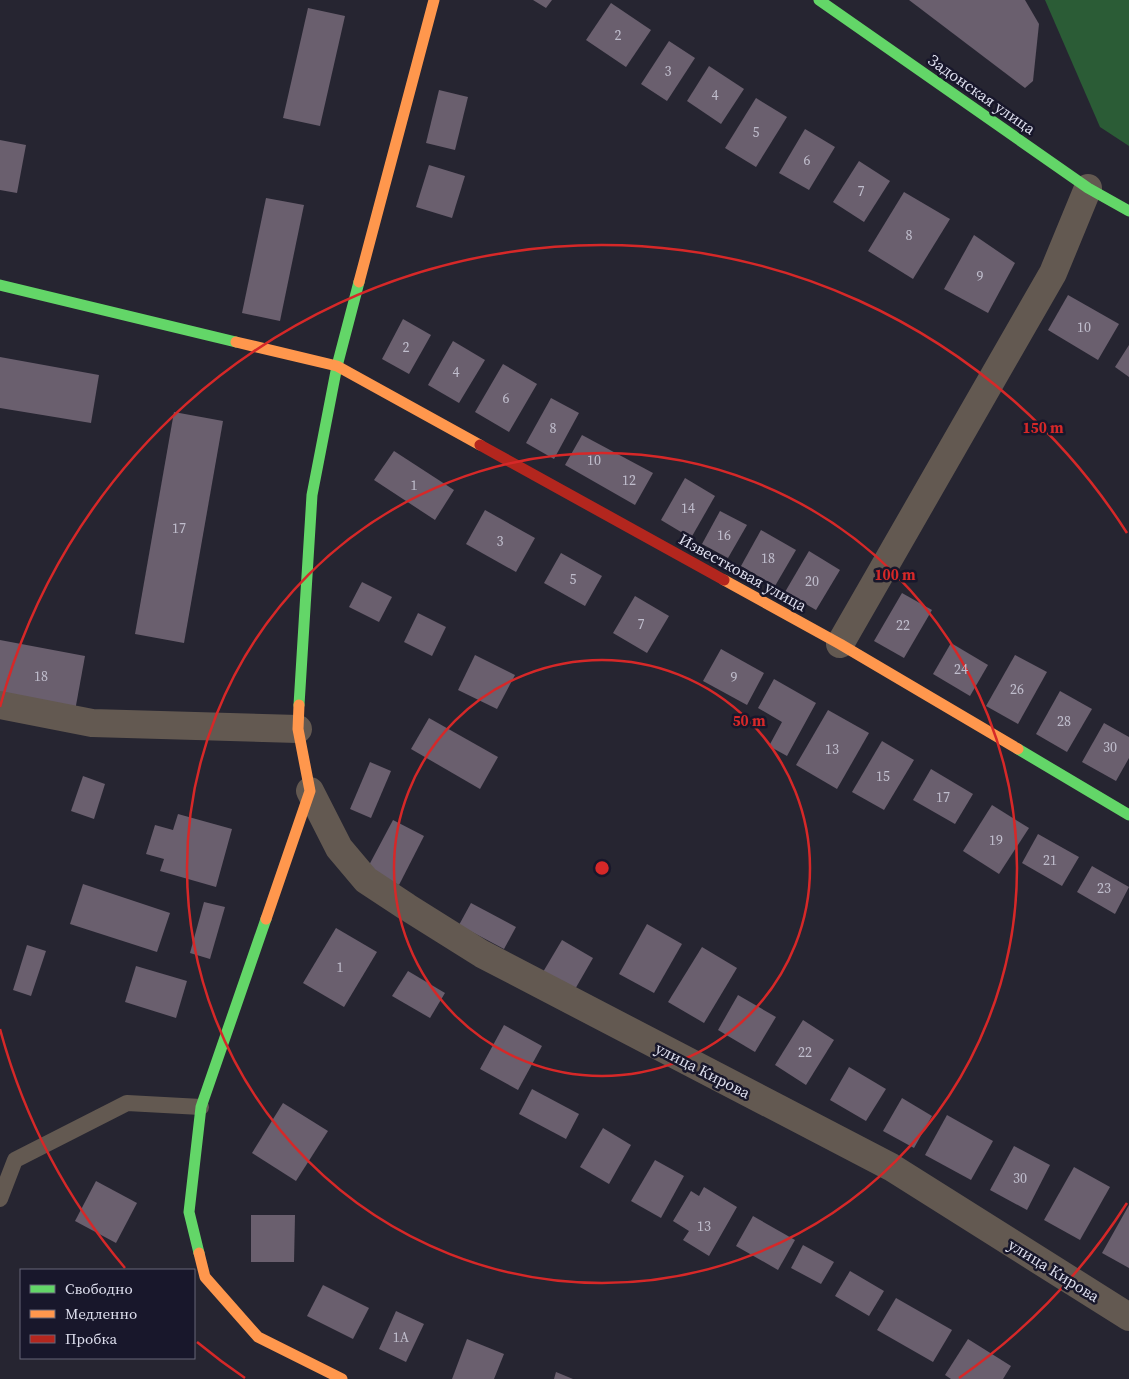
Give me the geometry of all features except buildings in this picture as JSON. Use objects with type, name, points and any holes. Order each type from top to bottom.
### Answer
[{"type":"street","points":[[333,1377],[258,1337],[205,1277],[188,1212],[201,1107],[310,791],[298,729],[312,495],[337,366],[434,0]]},
{"type":"street","name":"Задонская улица","points":[[819,0],[1088,188],[1129,211]]},
{"type":"street","points":[[840,644],[1053,273],[1088,188]]},
{"type":"street","name":"Известковая улица","points":[[0,286],[337,366],[840,644],[1129,815]]},
{"type":"street","points":[[0,705],[92,723],[298,729]]},
{"type":"street","name":"улица Кирова","points":[[310,791],[339,848],[366,880],[407,907],[482,954],[891,1167],[1129,1316]]},
{"type":"lane","points":[[0,1200],[15,1160],[127,1103],[201,1107]]},
{"type":"green space","points":[[1045,0],[1129,0],[1129,146],[1100,127]]},
{"type":"traffic: fast","points":[[819,0],[1088,188],[1129,211]]},
{"type":"traffic: fast","points":[[299,705],[312,495],[337,366],[359,282]]},
{"type":"traffic: fast","points":[[0,285],[236,342]]},
{"type":"traffic: fast","points":[[1018,749],[1129,815]]},
{"type":"traffic: fast","points":[[199,1253],[189,1212],[201,1107],[266,919]]},
{"type":"traffic: slow","points":[[359,282],[434,0]]},
{"type":"traffic: slow","points":[[236,342],[337,366],[480,445]]},
{"type":"traffic: slow","points":[[724,580],[840,644],[1018,749]]},
{"type":"traffic: slow","points":[[266,919],[310,791],[298,729],[299,705]]},
{"type":"traffic: slow","points":[[199,1253],[205,1277],[258,1337],[342,1379]]},
{"type":"traffic: jam","points":[[480,445],[724,580]]}]
